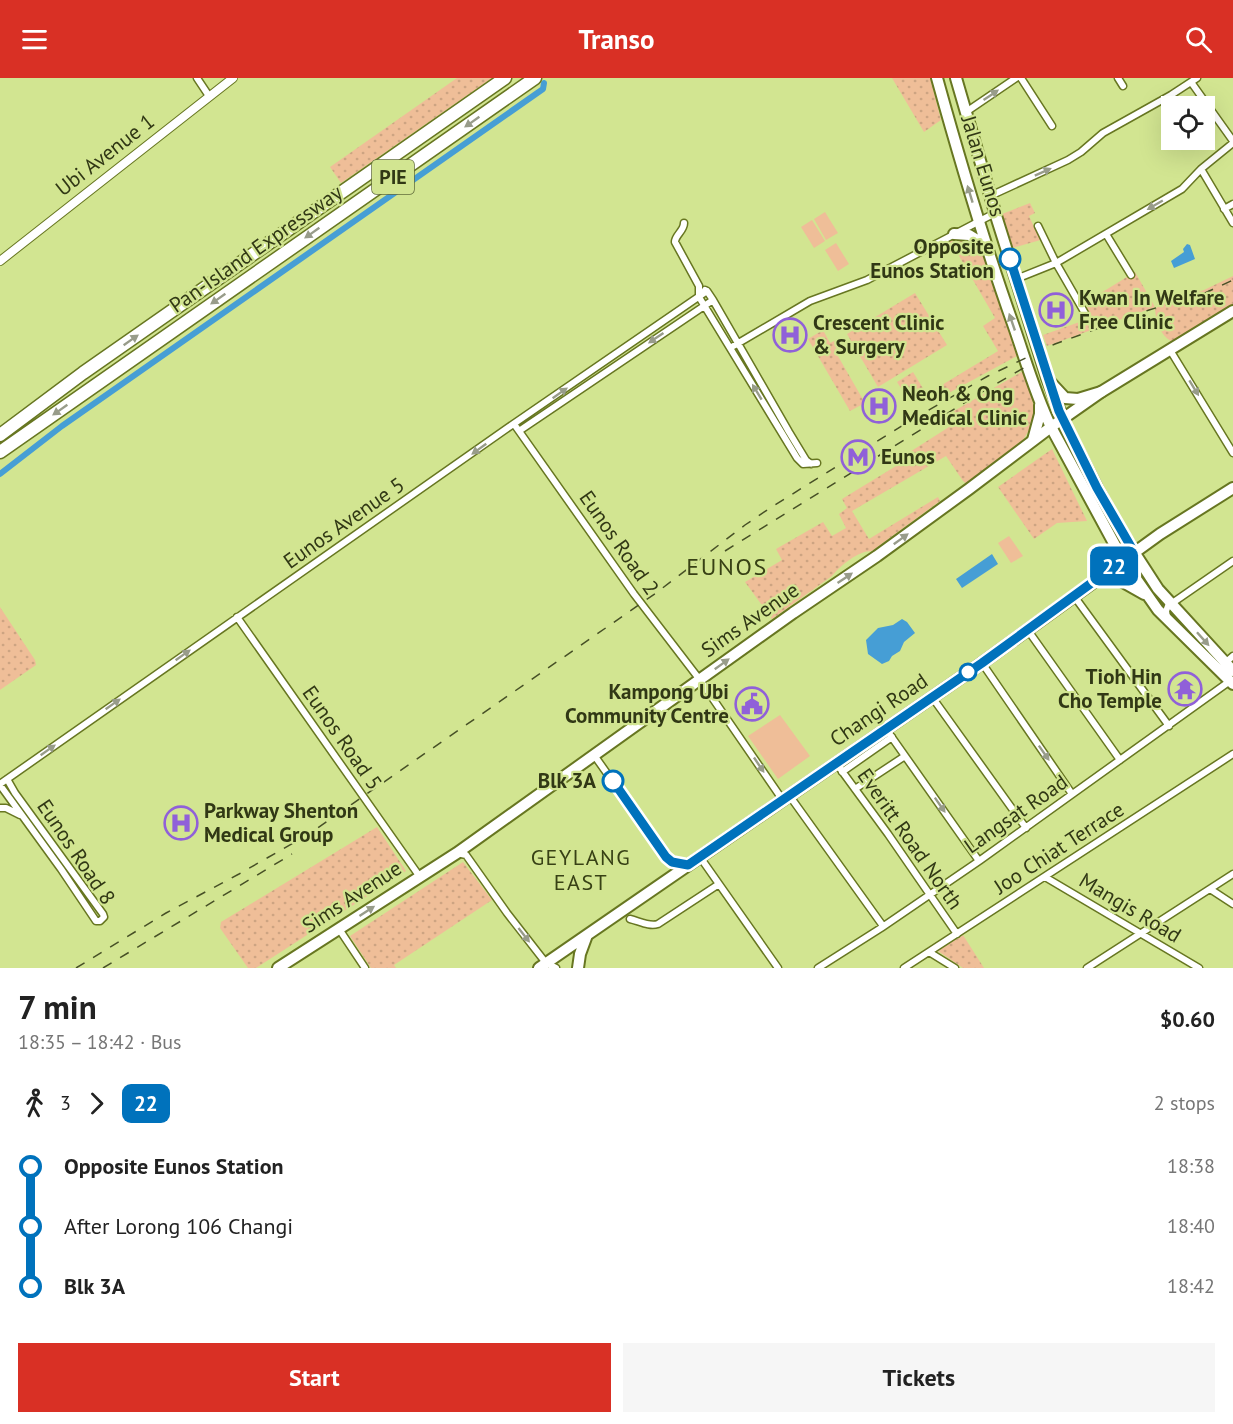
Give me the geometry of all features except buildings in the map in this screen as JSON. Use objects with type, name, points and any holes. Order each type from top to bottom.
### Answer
[{"type":"highway","name":"Pan-Island Expressway","points":[[0,435],[83,373],[505,78]]},
{"type":"highway","name":"Pan-Island Expressway","points":[[0,452],[535,78]]},
{"type":"highway","points":[[0,425],[83,373]]},
{"type":"highway","points":[[0,460],[10,453],[16,441]]},
{"type":"main road","name":"Jalan Eunos","points":[[937,78],[962,168],[1040,405],[1123,560],[1147,596]]},
{"type":"main road","name":"Jalan Eunos","points":[[956,78],[995,213],[1062,420],[1097,488],[1158,589],[1231,671]]},
{"type":"main road","points":[[962,168],[973,171],[977,169],[979,161]]},
{"type":"main road","points":[[954,234],[969,235],[987,246]]},
{"type":"main road","points":[[1047,378],[1065,398],[1078,399],[1101,392],[1233,311]]},
{"type":"main road","name":"Sims Avenue","points":[[278,968],[457,853],[793,612],[941,510],[1101,392]]},
{"type":"main road","points":[[1033,440],[1040,405]]},
{"type":"main road","name":"Changi Road","points":[[547,966],[587,935],[786,797],[839,767],[889,733],[932,697],[1134,552],[1233,488]]},
{"type":"main road","points":[[1098,578],[1121,581],[1147,596],[1170,622],[1231,671]]},
{"type":"main road","points":[[1170,622],[1182,616]]},
{"type":"main road","points":[[578,968],[587,935]]},
{"type":"street","points":[[197,78],[210,96]]},
{"type":"street","name":"Ubi Avenue 1","points":[[0,261],[233,78]]},
{"type":"street","points":[[965,112],[1016,78]]},
{"type":"street","points":[[1021,78],[1052,126]]},
{"type":"street","points":[[1118,78],[1124,86]]},
{"type":"street","points":[[990,196],[1068,160],[1103,133],[1194,80],[1233,142],[1200,169],[1182,189],[1056,263],[1016,279]]},
{"type":"street","points":[[1200,169],[1233,222]]},
{"type":"street","points":[[1224,209],[1233,204]]},
{"type":"street","points":[[730,348],[810,301],[867,280],[995,213]]},
{"type":"street","points":[[684,223],[684,229],[675,238],[676,244],[699,286],[699,297],[797,458],[803,464],[814,463],[806,460],[713,300],[707,291],[699,286]]},
{"type":"street","points":[[1038,226],[1086,315]]},
{"type":"street","points":[[678,236],[688,232]]},
{"type":"street","points":[[1106,234],[1131,275]]},
{"type":"street","name":"Eunos Avenue 5","points":[[0,784],[707,291]]},
{"type":"street","points":[[519,431],[713,300]]},
{"type":"street","points":[[1170,350],[1233,453]]},
{"type":"street","name":"Eunos Road 2","points":[[514,424],[634,594],[786,797],[818,835],[883,926]]},
{"type":"street","points":[[1170,622],[1166,609],[1171,604],[1233,561]]},
{"type":"street","points":[[1074,595],[1169,726]]},
{"type":"street","name":"Eunos Road 5","points":[[237,617],[420,877]]},
{"type":"street","points":[[1027,629],[1120,760]]},
{"type":"street","points":[[982,663],[1072,795]]},
{"type":"street","name":"Langsat Road","points":[[818,968],[979,861],[1169,726],[1231,671]]},
{"type":"street","points":[[932,697],[1026,828]]},
{"type":"street","points":[[889,733],[979,861]]},
{"type":"street","name":"Joo Chiat Terrace","points":[[904,968],[1233,754]]},
{"type":"street","points":[[594,755],[666,857],[672,862],[688,865]]},
{"type":"street","points":[[855,789],[905,756]]},
{"type":"street","name":"Everitt Road North","points":[[839,767],[957,934]]},
{"type":"street","name":"Eunos Road 8","points":[[0,784],[3,795],[21,815],[61,869],[96,921],[100,921],[104,917],[103,914],[7,779]]},
{"type":"street","points":[[3,795],[12,788]]},
{"type":"street","points":[[0,808],[6,808],[21,815]]},
{"type":"street","points":[[457,853],[466,855],[547,966]]},
{"type":"street","points":[[700,857],[778,968]]},
{"type":"street","points":[[1087,968],[1233,874]]},
{"type":"street","name":"Mangis Road","points":[[1045,877],[1199,968]]},
{"type":"street","points":[[630,919],[654,926],[719,884]]},
{"type":"street","points":[[1210,889],[1233,904]]},
{"type":"street","points":[[339,929],[365,968]]},
{"type":"street","points":[[929,952],[955,968]]},
{"type":"shaded area","points":[[457,78],[492,78],[341,183],[330,167]]},
{"type":"shaded area","points":[[892,78],[930,78],[941,120],[924,132]]},
{"type":"shaded area","points":[[1030,203],[1035,213],[1029,216],[1034,227],[1037,226],[1044,239],[1012,248],[1002,214]]},
{"type":"shaded area","points":[[825,212],[838,233],[826,240],[814,219]]},
{"type":"shaded area","points":[[812,220],[825,241],[814,248],[801,227]]},
{"type":"shaded area","points":[[958,236],[963,236],[982,247],[1019,355],[945,395],[941,390],[934,394],[932,391],[998,351],[983,326],[995,318],[955,249],[941,257],[936,248]]},
{"type":"shaded area","points":[[836,243],[849,264],[838,271],[825,250]]},
{"type":"shaded area","points":[[1135,272],[1155,307],[1047,346],[1043,335],[1085,320],[1081,310],[1098,301],[1096,296]]},
{"type":"shaded area","points":[[1233,276],[1233,304],[1176,339],[1171,341],[1164,335],[1155,309],[1163,303],[1204,290]]},
{"type":"shaded area","points":[[915,293],[947,345],[878,387],[847,334]]},
{"type":"shaded area","points":[[823,330],[830,343],[840,338],[844,345],[835,351],[865,403],[850,411],[808,339]]},
{"type":"shaded area","points":[[1025,370],[1032,397],[1033,419],[1026,435],[1013,451],[968,485],[946,456],[852,511],[869,539],[938,497],[940,501],[872,551],[861,553],[850,559],[832,576],[772,619],[745,582],[782,560],[776,549],[823,522],[832,536],[846,528],[839,514],[847,508],[842,499],[896,466],[894,462],[960,420],[954,411]]},
{"type":"shaded area","points":[[913,372],[924,390],[908,399],[897,382]]},
{"type":"shaded area","points":[[1052,449],[1087,521],[1057,523],[1034,539],[998,487]]},
{"type":"shaded area","points":[[1009,536],[1023,556],[1011,563],[998,543]]},
{"type":"shaded area","points":[[0,607],[36,665],[0,690]]},
{"type":"shaded area","points":[[780,715],[810,756],[778,779],[748,736]]},
{"type":"shaded area","points":[[377,827],[406,871],[256,968],[248,968],[220,928],[221,922]]},
{"type":"shaded area","points":[[463,862],[492,900],[394,965],[396,968],[371,968],[350,936]]},
{"type":"shaded area","points":[[963,935],[984,968],[963,968],[938,951]]},
{"type":"water","points":[[1187,244],[1190,245],[1195,259],[1174,268],[1171,261],[1184,252],[1183,249]]},
{"type":"water","points":[[992,554],[998,564],[962,588],[956,579]]},
{"type":"water","points":[[902,619],[915,633],[904,642],[900,651],[882,664],[868,654],[866,640],[878,628],[893,625]]},
{"type":"waterway","points":[[0,474],[62,426],[543,89],[544,83]]},
{"type":"railway","points":[[76,968],[166,913],[309,834],[656,593],[745,525],[908,422],[988,376],[1055,344],[1149,310],[1205,293],[1233,280]]},
{"type":"railway","points":[[725,551],[1032,363]]},
{"type":"railway","points":[[103,968],[292,854]]},
{"type":"bus line","name":"22","points":[[613,781],[666,857],[672,862],[688,865],[982,663],[1134,552],[1084,465],[1059,411],[1010,259]]},
{"type":"place","name":"Opposite Eunos Station","points":[[1010,259]]},
{"type":"place","name":"Kwan In Welfare Free Clinic","points":[[1056,310]]},
{"type":"place","name":"Crescent Clinic & Surgery","points":[[790,335]]},
{"type":"place","name":"Neoh & Ong Medical Clinic","points":[[879,406]]},
{"type":"place","name":"Eunos","points":[[858,457]]},
{"type":"place","name":"Tioh Hin Cho Temple","points":[[1185,689]]},
{"type":"place","name":"Kampong Ubi Community Centre","points":[[752,704]]},
{"type":"place","name":"Blk 3A","points":[[613,781]]},
{"type":"place","name":"Parkway Shenton Medical Group","points":[[181,823]]},
{"type":"district","name":"EUNOS","points":[[727,567]]},
{"type":"district","name":"GEYLANG EAST","points":[[581,870]]}]
